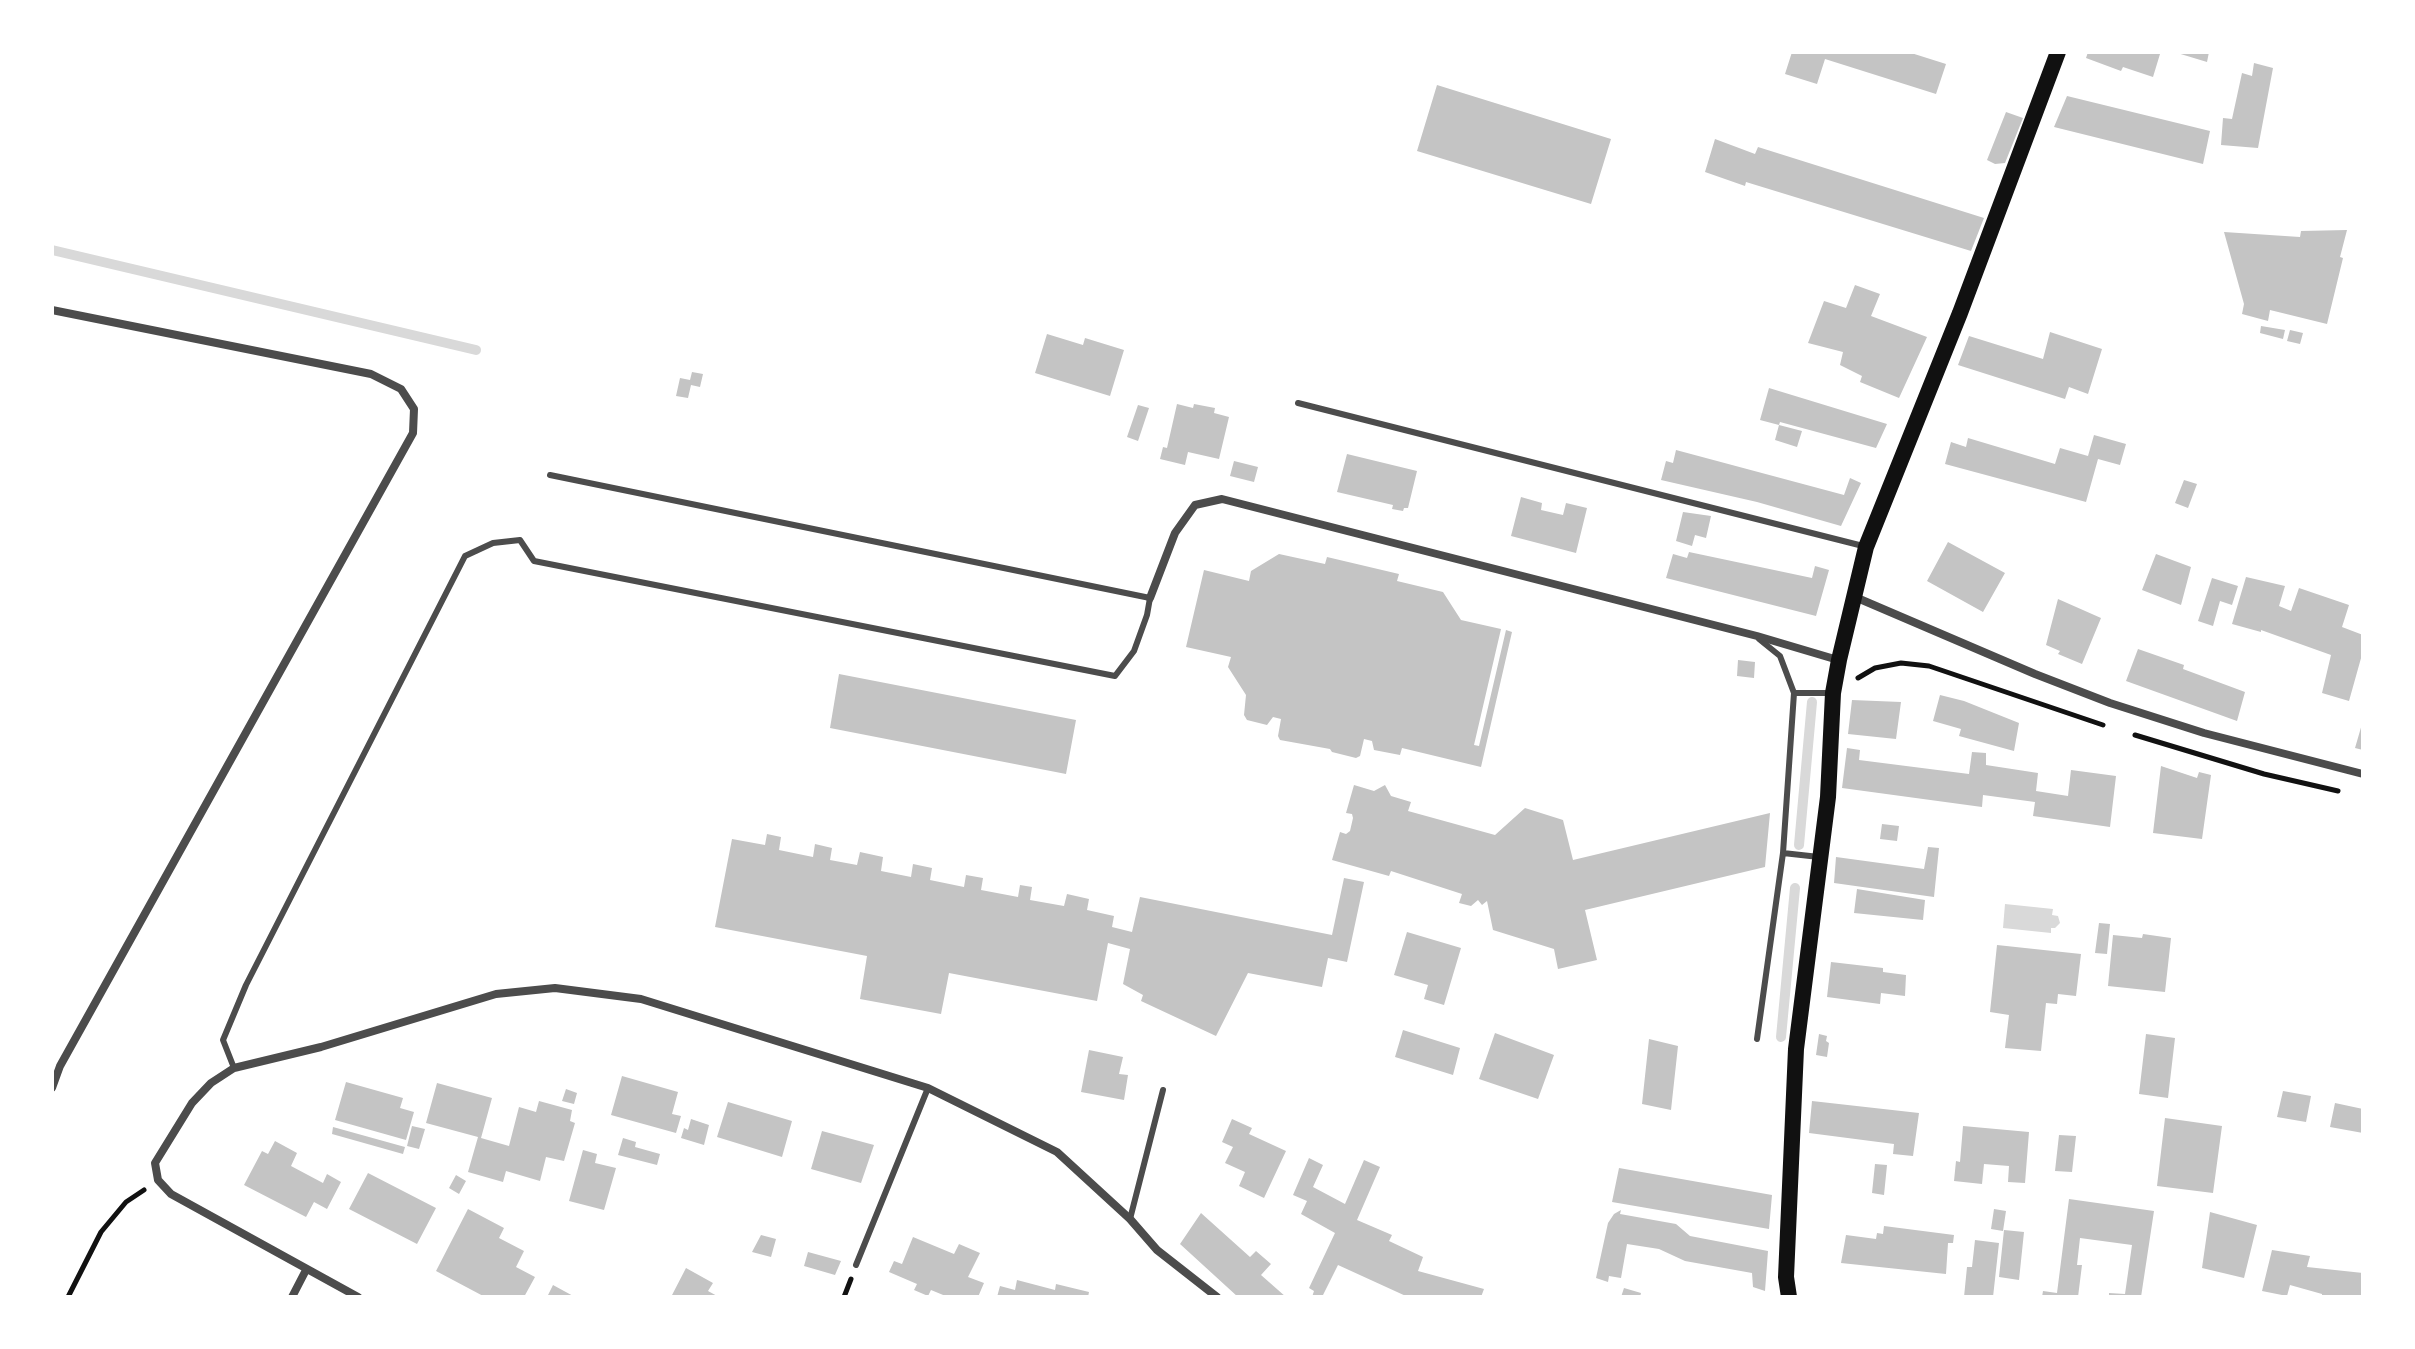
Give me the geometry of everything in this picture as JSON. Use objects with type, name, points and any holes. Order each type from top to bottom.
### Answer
[{"type":"main road","points":[[1789,1297],[1786,1277],[1796,1049],[1828,797],[1833,693],[1839,660],[1866,547],[1960,313],[2058,52]]},
{"type":"street","points":[[52,310],[371,374],[401,389],[414,409],[413,433],[67,1052],[52,1088]]},
{"type":"street","points":[[1150,598],[1175,533],[1195,505],[1222,499],[1757,636],[1839,660]]},
{"type":"street","points":[[1855,597],[2110,703],[2204,733],[2363,774]]},
{"type":"street","points":[[358,1297],[171,1194],[158,1180],[155,1163],[192,1103],[211,1083],[234,1068],[321,1047],[496,994],[555,988],[641,999],[928,1088],[1057,1152],[1130,1219],[1157,1250],[1217,1297]]},
{"type":"street","points":[[292,1297],[306,1270]]},
{"type":"lane","points":[[1298,403],[1866,547]]},
{"type":"lane","points":[[234,1068],[223,1040],[246,985],[465,556],[493,543],[520,540],[534,561],[1115,676],[1134,651],[1147,615],[1150,598],[550,475]]},
{"type":"lane","points":[[1757,636],[1780,656],[1794,693],[1783,853],[1757,1039]]},
{"type":"lane","points":[[1794,693],[1833,693]]},
{"type":"lane","points":[[1783,853],[1820,858]]},
{"type":"lane","points":[[856,1265],[928,1088]]},
{"type":"lane","points":[[1130,1219],[1163,1090]]},
{"type":"path","points":[[1833,693],[1875,668],[1901,663],[1929,666],[2116,729]]},
{"type":"path","points":[[2131,734],[2264,774],[2349,794]]},
{"type":"path","points":[[68,1297],[101,1232],[126,1202],[158,1180]]},
{"type":"shaded area","points":[[2005,904],[2053,909],[2052,915],[2058,916],[2060,923],[2051,928],[2051,933],[2003,928]]},
{"type":"building","points":[[1792,52],[1908,52],[1946,64],[1936,94],[1825,59],[1817,84],[1785,74]]},
{"type":"building","points":[[2088,52],[2160,54],[2153,77],[2123,67],[2121,71],[2086,58]]},
{"type":"building","points":[[2174,52],[2209,52],[2207,62]]},
{"type":"building","points":[[2254,63],[2273,68],[2258,148],[2221,145],[2223,118],[2232,119],[2242,73],[2252,76]]},
{"type":"building","points":[[1437,85],[1611,139],[1591,204],[1417,151]]},
{"type":"building","points":[[2067,96],[2210,131],[2203,164],[2054,127]]},
{"type":"building","points":[[2006,112],[2023,118],[2005,163],[1995,164],[1987,160]]},
{"type":"building","points":[[1715,139],[1755,154],[1758,147],[1984,218],[1971,251],[1746,182],[1745,186],[1705,172]]},
{"type":"building","points":[[2347,230],[2327,324],[2270,310],[2268,321],[2242,314],[2244,304],[2224,232],[2300,237],[2301,231]]},
{"type":"building","points":[[1855,285],[1880,294],[1871,316],[1927,337],[1899,398],[1860,382],[1862,376],[1840,365],[1843,352],[1808,343],[1824,301],[1846,308]]},
{"type":"building","points":[[2261,326],[2285,330],[2283,339],[2260,333]]},
{"type":"building","points":[[2290,330],[2303,333],[2300,344],[2287,341]]},
{"type":"building","points":[[2050,332],[2102,349],[2088,394],[2069,387],[2065,399],[1958,365],[1969,336],[2043,359]]},
{"type":"building","points":[[1047,334],[1083,345],[1085,338],[1124,350],[1110,396],[1035,373]]},
{"type":"building","points":[[692,372],[703,374],[700,387],[691,385],[688,398],[676,396],[680,378],[690,380]]},
{"type":"building","points":[[1769,388],[1887,424],[1876,448],[1780,422],[1779,425],[1760,420]]},
{"type":"building","points":[[1177,404],[1215,408],[1214,413],[1229,417],[1219,459],[1188,452],[1185,465],[1160,459],[1163,447],[1167,448]]},
{"type":"building","points":[[1138,405],[1149,408],[1138,441],[1127,437]]},
{"type":"building","points":[[1779,425],[1802,431],[1797,447],[1775,440]]},
{"type":"building","points":[[2094,435],[2126,444],[2120,465],[2098,459],[2086,502],[1945,464],[1951,442],[1966,447],[1968,438],[2055,464],[2060,448],[2088,456]]},
{"type":"building","points":[[1676,450],[1844,495],[1850,478],[1861,483],[1841,526],[1757,502],[1661,480],[1666,461],[1673,463]]},
{"type":"building","points":[[1347,454],[1417,471],[1408,508],[1403,511],[1392,509],[1393,505],[1337,492]]},
{"type":"building","points":[[1234,461],[1258,467],[1254,482],[1230,476]]},
{"type":"building","points":[[2184,480],[2197,484],[2188,508],[2175,503]]},
{"type":"building","points":[[1521,497],[1542,503],[1541,510],[1563,515],[1566,503],[1587,508],[1576,553],[1511,536]]},
{"type":"building","points":[[1683,512],[1711,516],[1706,538],[1695,535],[1692,546],[1676,541]]},
{"type":"building","points":[[1948,542],[2005,573],[1983,612],[1927,581]]},
{"type":"building","points":[[1689,552],[1812,578],[1815,566],[1829,570],[1816,616],[1666,578],[1673,554],[1687,558]]},
{"type":"building","points":[[1279,554],[1325,564],[1327,557],[1399,574],[1397,581],[1443,592],[1461,620],[1501,629],[1474,745],[1479,746],[1506,630],[1512,632],[1481,767],[1402,748],[1400,755],[1374,750],[1372,741],[1364,739],[1360,756],[1356,758],[1330,749],[1280,740],[1281,719],[1273,717],[1267,725],[1247,720],[1244,715],[1246,695],[1228,667],[1231,657],[1186,647],[1204,570],[1249,581],[1251,571]]},
{"type":"building","points":[[2156,554],[2191,567],[2181,605],[2142,590]]},
{"type":"building","points":[[2246,577],[2285,586],[2279,606],[2291,611],[2299,588],[2349,605],[2342,627],[2363,635],[2363,651],[2349,701],[2322,693],[2331,655],[2261,630],[2232,624]]},
{"type":"building","points":[[2212,578],[2238,586],[2232,605],[2220,601],[2213,626],[2198,621]]},
{"type":"building","points":[[2058,599],[2101,618],[2082,664],[2046,645]]},
{"type":"building","points":[[2138,649],[2245,692],[2237,721],[2126,681]]},
{"type":"building","points":[[1738,660],[1755,662],[1754,678],[1737,676]]},
{"type":"building","points":[[839,674],[1076,720],[1066,774],[830,728]]},
{"type":"building","points":[[1940,695],[2019,723],[2014,751],[1959,736],[1961,729],[1933,721]]},
{"type":"building","points":[[1852,700],[1901,702],[1896,739],[1848,734]]},
{"type":"building","points":[[2363,724],[2363,750],[2355,748]]},
{"type":"building","points":[[1847,748],[1860,750],[1859,760],[1969,774],[1972,752],[1986,753],[1986,765],[2038,773],[2036,791],[2068,796],[2071,770],[2116,776],[2110,827],[2033,816],[2035,802],[1983,795],[1982,807],[1842,788]]},
{"type":"building","points":[[2161,766],[2197,778],[2199,772],[2211,775],[2202,839],[2153,833]]},
{"type":"building","points":[[1354,785],[1374,791],[1385,785],[1391,796],[1411,802],[1408,811],[1495,835],[1525,808],[1563,820],[1573,860],[1770,813],[1765,867],[1585,910],[1597,960],[1558,969],[1554,949],[1493,930],[1487,901],[1482,905],[1478,900],[1471,906],[1459,903],[1462,894],[1391,871],[1389,876],[1332,860],[1340,832],[1346,834],[1350,831],[1353,818],[1352,814],[1346,813]]},
{"type":"building","points":[[1882,824],[1899,826],[1897,841],[1880,839]]},
{"type":"building","points":[[767,834],[781,837],[779,850],[813,857],[815,844],[832,848],[830,860],[857,865],[860,852],[883,857],[881,871],[911,877],[913,864],[932,868],[930,880],[964,887],[966,875],[983,878],[981,890],[1018,897],[1020,885],[1032,887],[1030,900],[1064,906],[1067,894],[1089,899],[1087,910],[1114,916],[1112,927],[1132,932],[1140,897],[1332,935],[1344,878],[1364,882],[1347,962],[1328,958],[1322,987],[1248,973],[1216,1036],[1141,1001],[1143,995],[1123,984],[1130,949],[1108,943],[1097,1001],[949,973],[941,1014],[860,999],[867,956],[715,927],[732,839],[765,845]]},
{"type":"building","points":[[1928,847],[1939,848],[1934,897],[1834,883],[1836,857],[1924,869]]},
{"type":"building","points":[[1857,889],[1925,900],[1923,920],[1854,913]]},
{"type":"building","points":[[2099,923],[2110,924],[2107,954],[2095,953]]},
{"type":"building","points":[[1407,932],[1461,948],[1444,1005],[1424,999],[1428,985],[1394,975]]},
{"type":"building","points":[[2143,934],[2171,938],[2165,992],[2108,986],[2113,935],[2142,938]]},
{"type":"building","points":[[1997,945],[2081,954],[2076,996],[2058,994],[2057,1004],[2046,1003],[2041,1051],[2005,1048],[2009,1015],[1990,1012]]},
{"type":"building","points":[[1831,962],[1883,968],[1883,972],[1906,975],[1905,996],[1881,993],[1880,1004],[1827,997]]},
{"type":"building","points":[[1403,1030],[1460,1048],[1453,1075],[1395,1057]]},
{"type":"building","points":[[1495,1033],[1554,1055],[1538,1099],[1479,1079]]},
{"type":"building","points":[[1819,1034],[1827,1036],[1827,1057],[1816,1055]]},
{"type":"building","points":[[2146,1034],[2175,1038],[2168,1098],[2139,1094]]},
{"type":"building","points":[[1649,1039],[1678,1046],[1671,1110],[1642,1104]]},
{"type":"building","points":[[1089,1050],[1123,1057],[1119,1074],[1128,1075],[1124,1100],[1081,1092]]},
{"type":"building","points":[[622,1076],[678,1092],[672,1114],[681,1116],[676,1133],[611,1115]]},
{"type":"building","points":[[346,1082],[403,1098],[400,1108],[414,1112],[406,1140],[335,1120]]},
{"type":"building","points":[[437,1083],[492,1098],[481,1138],[509,1146],[519,1107],[536,1112],[539,1101],[572,1110],[570,1121],[575,1123],[564,1161],[546,1157],[540,1181],[506,1171],[503,1182],[468,1172],[478,1137],[426,1123]]},
{"type":"building","points":[[566,1089],[577,1093],[574,1104],[562,1101]]},
{"type":"building","points":[[2283,1091],[2311,1096],[2306,1122],[2277,1117]]},
{"type":"building","points":[[1812,1101],[1919,1113],[1913,1156],[1893,1154],[1894,1144],[1809,1133]]},
{"type":"building","points":[[728,1102],[792,1121],[782,1157],[717,1137]]},
{"type":"building","points":[[2335,1103],[2363,1109],[2363,1133],[2330,1127]]},
{"type":"building","points":[[2165,1118],[2222,1126],[2213,1193],[2157,1186]]},
{"type":"building","points":[[691,1119],[709,1125],[704,1145],[681,1138],[684,1128],[688,1130]]},
{"type":"building","points":[[1232,1119],[1252,1128],[1249,1134],[1286,1151],[1264,1198],[1239,1186],[1245,1172],[1225,1163],[1233,1147],[1222,1142]]},
{"type":"building","points":[[412,1126],[425,1129],[419,1149],[407,1146]]},
{"type":"building","points":[[1963,1126],[2029,1132],[2025,1183],[2008,1182],[2009,1166],[1984,1164],[1982,1184],[1954,1181],[1956,1161],[1960,1162]]},
{"type":"building","points":[[333,1127],[405,1147],[403,1154],[332,1134]]},
{"type":"building","points":[[822,1131],[874,1145],[861,1183],[811,1169]]},
{"type":"building","points":[[2059,1135],[2076,1136],[2072,1172],[2055,1171]]},
{"type":"building","points":[[623,1138],[636,1142],[635,1147],[660,1154],[657,1165],[618,1155]]},
{"type":"building","points":[[275,1141],[297,1153],[291,1166],[323,1183],[327,1174],[341,1182],[327,1209],[314,1202],[306,1217],[244,1185],[262,1151],[268,1154]]},
{"type":"building","points":[[583,1150],[597,1154],[595,1163],[616,1168],[604,1210],[569,1201]]},
{"type":"building","points":[[1309,1158],[1323,1165],[1313,1187],[1345,1204],[1364,1160],[1380,1167],[1357,1220],[1392,1235],[1389,1241],[1423,1257],[1418,1271],[1484,1289],[1481,1297],[1408,1297],[1338,1265],[1322,1297],[1312,1297],[1314,1291],[1309,1288],[1335,1233],[1301,1214],[1307,1201],[1293,1195]]},
{"type":"building","points":[[1875,1164],[1887,1165],[1884,1195],[1872,1193]]},
{"type":"building","points":[[1619,1168],[1772,1195],[1769,1229],[1612,1202]]},
{"type":"building","points":[[368,1173],[436,1208],[417,1244],[349,1209]]},
{"type":"building","points":[[456,1175],[466,1181],[459,1194],[449,1188]]},
{"type":"building","points":[[2069,1199],[2154,1211],[2141,1297],[2109,1297],[2109,1293],[2125,1294],[2132,1245],[2080,1238],[2077,1265],[2082,1265],[2078,1297],[2042,1297],[2043,1291],[2057,1293]]},
{"type":"building","points":[[468,1209],[504,1228],[499,1238],[524,1251],[516,1267],[535,1277],[524,1297],[485,1297],[436,1271]]},
{"type":"building","points":[[1994,1209],[2006,1211],[2003,1231],[1991,1229]]},
{"type":"building","points":[[1621,1210],[1620,1214],[1676,1224],[1690,1236],[1768,1251],[1765,1291],[1753,1287],[1752,1273],[1685,1261],[1659,1249],[1627,1244],[1621,1278],[1609,1276],[1608,1282],[1596,1278],[1608,1223]]},
{"type":"building","points":[[2210,1212],[2257,1225],[2244,1278],[2202,1268]]},
{"type":"building","points":[[1201,1213],[1250,1257],[1256,1251],[1271,1264],[1261,1275],[1286,1297],[1238,1297],[1180,1244]]},
{"type":"building","points":[[1884,1226],[1954,1235],[1953,1243],[1948,1243],[1946,1274],[1841,1263],[1846,1235],[1876,1239],[1877,1233],[1883,1234]]},
{"type":"building","points":[[2004,1230],[2024,1232],[2019,1280],[1999,1277]]},
{"type":"building","points":[[761,1235],[776,1239],[771,1257],[752,1252]]},
{"type":"building","points":[[913,1237],[954,1254],[959,1244],[980,1253],[968,1277],[984,1283],[978,1297],[948,1297],[931,1290],[928,1296],[914,1290],[917,1284],[889,1272],[894,1261],[902,1264]]},
{"type":"building","points":[[1975,1240],[1999,1243],[1993,1297],[1964,1297],[1967,1267],[1972,1267]]},
{"type":"building","points":[[2272,1250],[2310,1256],[2307,1267],[2363,1273],[2363,1297],[2322,1297],[2322,1294],[2290,1285],[2287,1296],[2262,1291]]},
{"type":"building","points":[[808,1252],[841,1261],[835,1275],[804,1266]]},
{"type":"building","points":[[686,1268],[713,1283],[708,1291],[719,1297],[671,1297]]},
{"type":"building","points":[[1017,1280],[1055,1290],[1056,1284],[1089,1292],[1088,1297],[997,1297],[1000,1286],[1015,1290]]},
{"type":"building","points":[[553,1285],[575,1297],[547,1297]]},
{"type":"building","points":[[1624,1288],[1641,1293],[1640,1297],[1621,1297]]},
{"type":"waterway","points":[[52,250],[476,350]]},
{"type":"waterway","points":[[1799,845],[1812,702]]},
{"type":"waterway","points":[[1781,1037],[1795,888]]}]
